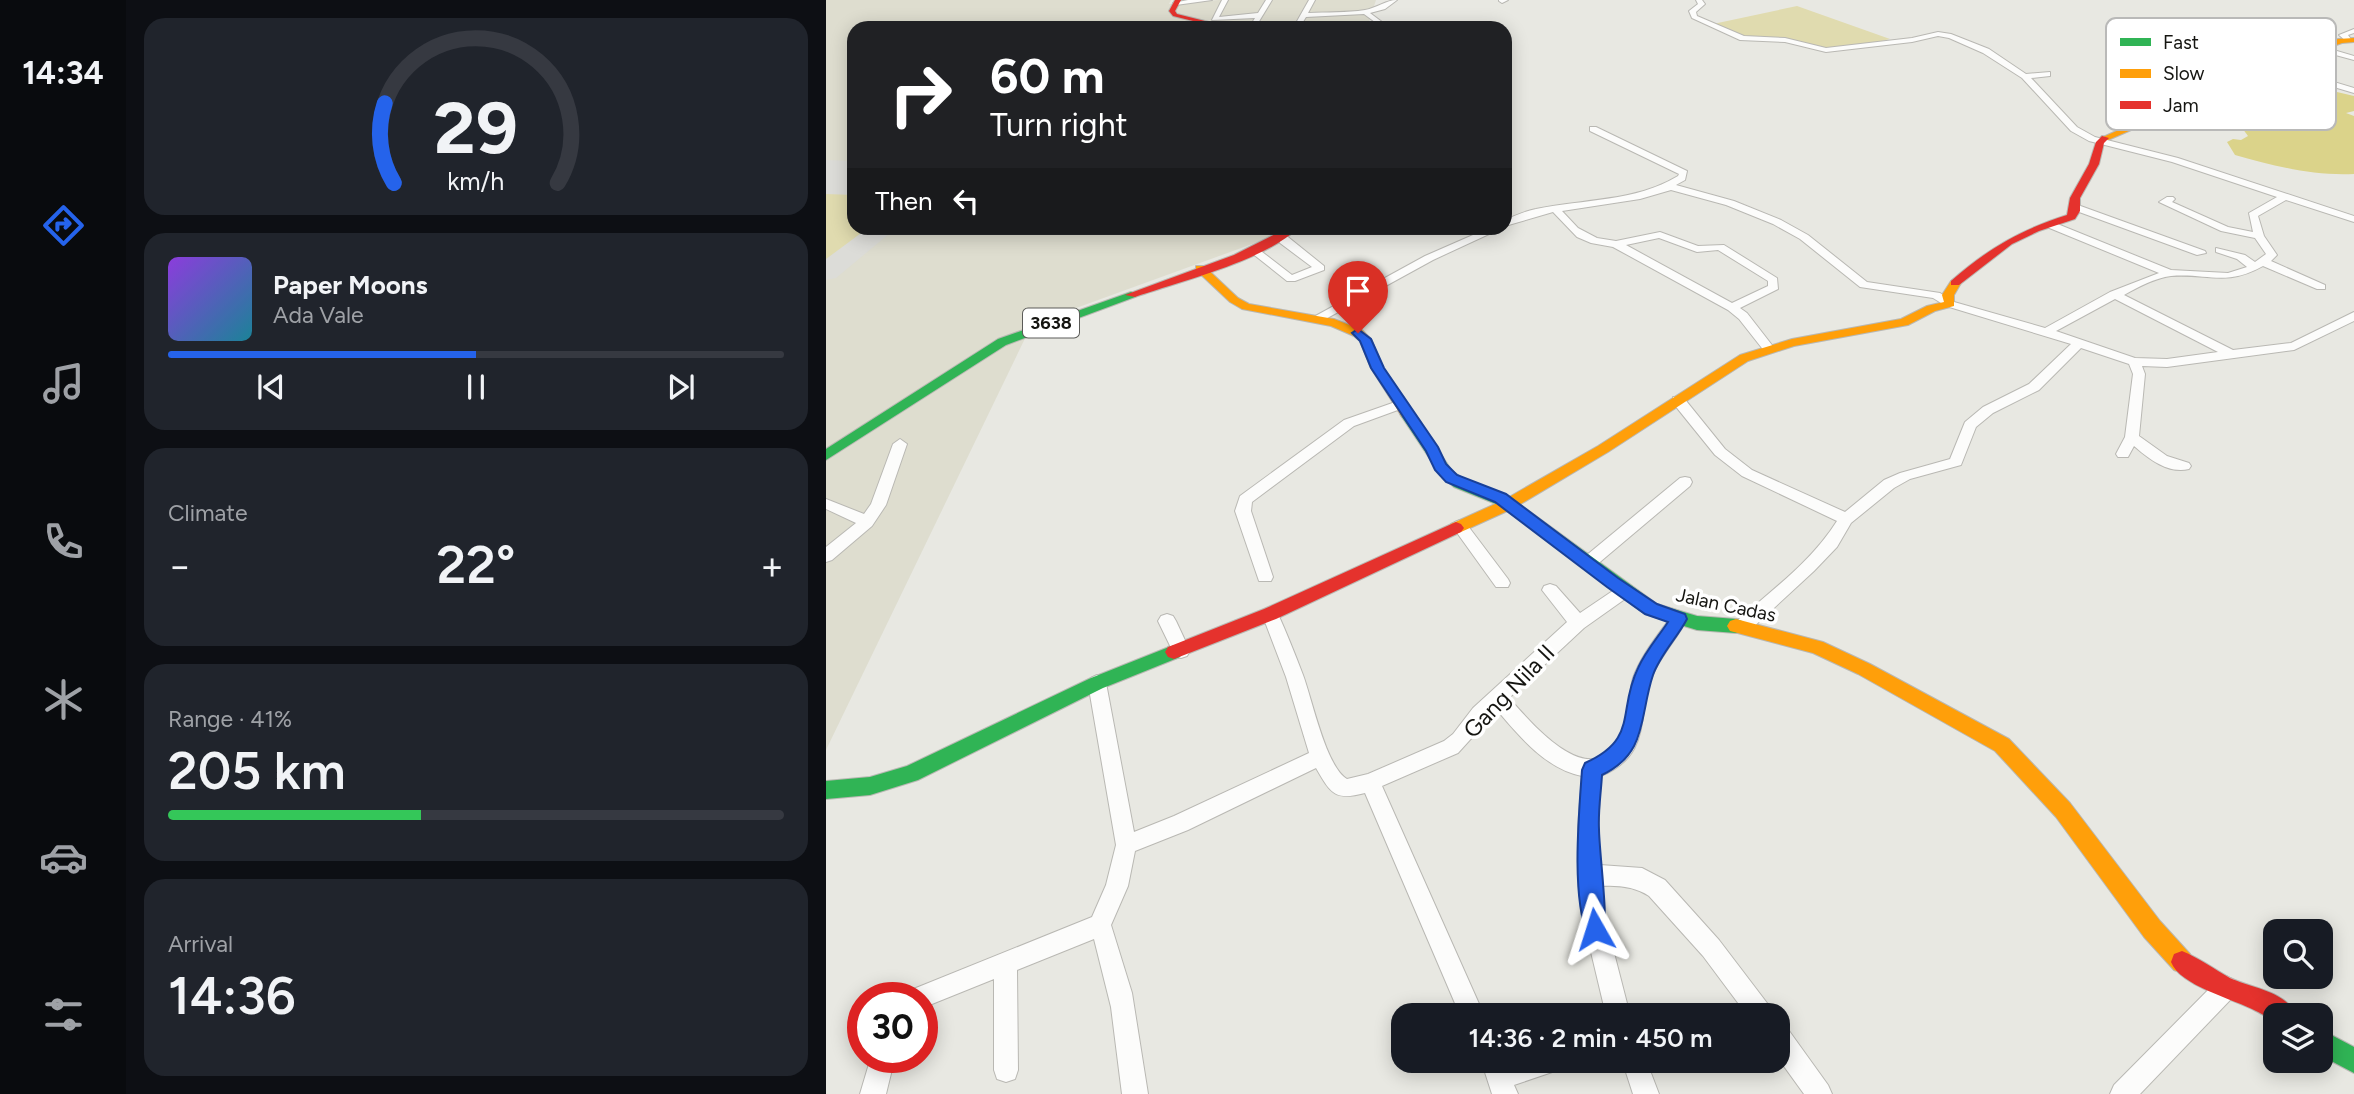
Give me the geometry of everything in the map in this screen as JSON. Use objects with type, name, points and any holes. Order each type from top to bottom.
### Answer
[{"type":"street","points":[[1209,0],[1177,1],[1172,11],[1175,15],[1216,21]]},
{"type":"street","points":[[1222,21],[1214,19],[1225,0]]},
{"type":"street","points":[[1257,21],[1269,0]]},
{"type":"street","points":[[1301,21],[1312,0]]},
{"type":"street","points":[[1364,12],[1383,8],[1394,0]]},
{"type":"street","points":[[1699,0],[1702,4],[1692,11],[1694,17],[1745,39],[1784,40],[1831,50],[1944,34],[1986,51],[2025,76],[2074,129],[2100,142],[2175,160],[2354,219]]},
{"type":"street","points":[[1305,15],[1351,8],[1364,12],[1377,21]]},
{"type":"street","points":[[1346,21],[1351,8]]},
{"type":"street","points":[[1238,21],[1261,15]]},
{"type":"street","points":[[2336,43],[2353,37]]},
{"type":"street","points":[[2336,53],[2354,58]]},
{"type":"street","points":[[2025,76],[2047,74]]},
{"type":"street","points":[[2336,86],[2354,91]]},
{"type":"street","points":[[1512,220],[1667,187],[1682,178],[1684,173],[1592,129]]},
{"type":"street","points":[[1950,304],[1948,295],[1954,284],[1996,247],[2021,233],[2071,217],[2075,207],[2074,198],[2094,164],[2100,142],[2120,130]]},
{"type":"street","points":[[1667,187],[1730,202],[1777,222],[1804,236],[1864,285],[1923,291],[1950,304],[2046,332],[2134,362],[2167,363],[2294,346],[2354,316]]},
{"type":"street","points":[[2046,332],[2148,277],[2169,273],[2228,276],[2259,265],[2272,257],[2259,236],[2253,215],[2285,196]]},
{"type":"street","points":[[2170,199],[2164,202],[2225,229],[2259,236]]},
{"type":"street","points":[[2075,207],[2201,253]]},
{"type":"street","points":[[1555,209],[1578,236],[1596,242],[1616,244],[1660,235],[1697,249],[1721,247],[1775,283],[1774,287],[1762,294],[1732,307]]},
{"type":"street","points":[[2051,225],[2169,273]]},
{"type":"street","name":"3638","points":[[826,455],[1002,342],[1253,250],[1282,235]]},
{"type":"street","points":[[1253,250],[1291,279],[1320,268],[1284,241],[1287,235]]},
{"type":"street","points":[[1316,319],[1429,258],[1480,235]]},
{"type":"street","points":[[1616,244],[1732,307],[1769,349]]},
{"type":"street","points":[[2220,250],[2321,287]]},
{"type":"street","name":"Jalan Cadas","points":[[1200,268],[1234,300],[1246,307],[1348,327],[1365,339],[1377,368],[1451,479],[1508,504],[1651,609],[1679,619],[1716,626],[1743,626],[1837,655],[2002,745],[2063,810],[2135,908],[2186,967],[2225,988],[2264,1003]]},
{"type":"street","points":[[2114,294],[2230,354]]},
{"type":"street","points":[[826,790],[870,786],[911,774],[1097,683],[1270,614],[1508,504],[1603,449],[1744,358],[1769,349],[1903,322],[1931,308],[1950,304]]},
{"type":"street","points":[[1743,626],[1823,551],[1846,519],[1889,484],[1905,476],[1956,462],[1970,425],[1988,411],[2034,387],[2078,344]]},
{"type":"street","points":[[2123,454],[2132,436],[2139,374],[2134,362]]},
{"type":"street","points":[[1678,400],[1720,452],[1747,473],[1846,519]]},
{"type":"street","points":[[1265,577],[1243,511],[1245,500],[1349,423],[1401,404]]},
{"type":"street","points":[[2132,436],[2158,458],[2170,464],[2184,466]]},
{"type":"street","points":[[826,556],[867,522],[878,505],[900,444]]},
{"type":"street","points":[[1588,563],[1685,482]]},
{"type":"street","points":[[827,504],[867,522]]},
{"type":"street","points":[[1460,526],[1502,583]]},
{"type":"street","points":[[1550,590],[1578,623]]},
{"type":"street","name":"Gang Nila II","points":[[1320,757],[1339,787],[1354,787],[1457,744],[1473,720],[1578,623],[1626,590]]},
{"type":"street","points":[[1126,845],[1181,823],[1320,757],[1296,677],[1270,614]]},
{"type":"street","points":[[1498,698],[1526,732],[1563,761],[1579,769],[1592,770],[1612,761],[1628,743],[1645,671],[1679,619]]},
{"type":"street","points":[[1167,621],[1181,651]]},
{"type":"street","points":[[1097,683],[1126,845],[1117,886],[1100,925],[1116,977],[1127,1033],[1129,1072],[1135,1094]]},
{"type":"street","points":[[1592,770],[1588,828],[1592,910],[1615,1003]]},
{"type":"street","points":[[1370,782],[1467,1003]]},
{"type":"street","points":[[1591,877],[1609,875],[1642,879],[1657,888],[1711,948],[1753,1003]]},
{"type":"street","points":[[938,991],[1100,925]]},
{"type":"street","points":[[1006,964],[1006,1070]]},
{"type":"street","points":[[2123,1094],[2225,988]]},
{"type":"street","points":[[2333,1049],[2354,1061]]},
{"type":"street","points":[[1790,1054],[1819,1094]]},
{"type":"street","points":[[873,1094],[879,1073]]},
{"type":"street","points":[[1639,1073],[1646,1094]]},
{"type":"shaded area","points":[[826,0],[1171,0],[1169,4],[1219,0],[1376,0],[1369,21],[847,21],[847,235],[1277,235],[1032,324],[826,750]]},
{"type":"shaded area","points":[[1797,6],[1890,39],[1865,45],[1822,49],[1800,42],[1740,37],[1713,24]]},
{"type":"shaded area","points":[[2336,92],[2354,96],[2354,111],[2346,113],[2354,116],[2354,174],[2308,172],[2265,163],[2235,155],[2227,142],[2248,136],[2244,130],[2336,130]]},
{"type":"shaded area","points":[[826,192],[847,193],[847,235],[859,235],[826,260]]},
{"type":"taxiway","points":[[826,272],[874,235]]},
{"type":"runway","points":[[826,177],[847,178]]},
{"type":"traffic: fast","points":[[826,455],[1002,342],[1131,295]]},
{"type":"traffic: fast","points":[[1407,414],[1447,474],[1459,483],[1506,502],[1651,609],[1697,623],[1736,626]]},
{"type":"traffic: fast","points":[[826,790],[870,786],[911,774],[1097,683],[1174,652]]},
{"type":"traffic: fast","points":[[2333,1049],[2354,1061]]},
{"type":"traffic: slow","points":[[2336,43],[2354,40]]},
{"type":"traffic: slow","points":[[2105,138],[2123,130]]},
{"type":"traffic: slow","points":[[1200,268],[1234,300],[1246,307],[1334,323],[1358,333],[1365,339],[1377,368],[1407,414]]},
{"type":"traffic: slow","points":[[1456,528],[1509,504],[1603,449],[1744,358],[1792,343],[1904,322],[1931,308],[1950,304],[1948,295],[1955,283]]},
{"type":"traffic: slow","points":[[1736,626],[1817,647],[1864,669],[2002,745],[2063,810],[2152,929],[2182,962]]},
{"type":"traffic: jam","points":[[1178,0],[1172,11],[1175,15],[1200,21]]},
{"type":"traffic: jam","points":[[1955,283],[2008,242],[2071,217],[2075,211],[2075,198],[2094,164],[2100,142],[2105,138]]},
{"type":"traffic: jam","points":[[1131,295],[1238,257],[1282,235]]},
{"type":"traffic: jam","points":[[1174,652],[1270,614],[1456,528]]},
{"type":"traffic: jam","points":[[2182,962],[2226,988],[2265,1003]]},
{"type":"route","points":[[1358,333],[1365,339],[1377,368],[1451,479],[1500,498],[1651,609],[1679,619],[1645,671],[1639,689],[1633,731],[1628,743],[1612,761],[1592,770],[1588,828],[1595,929]]}]
